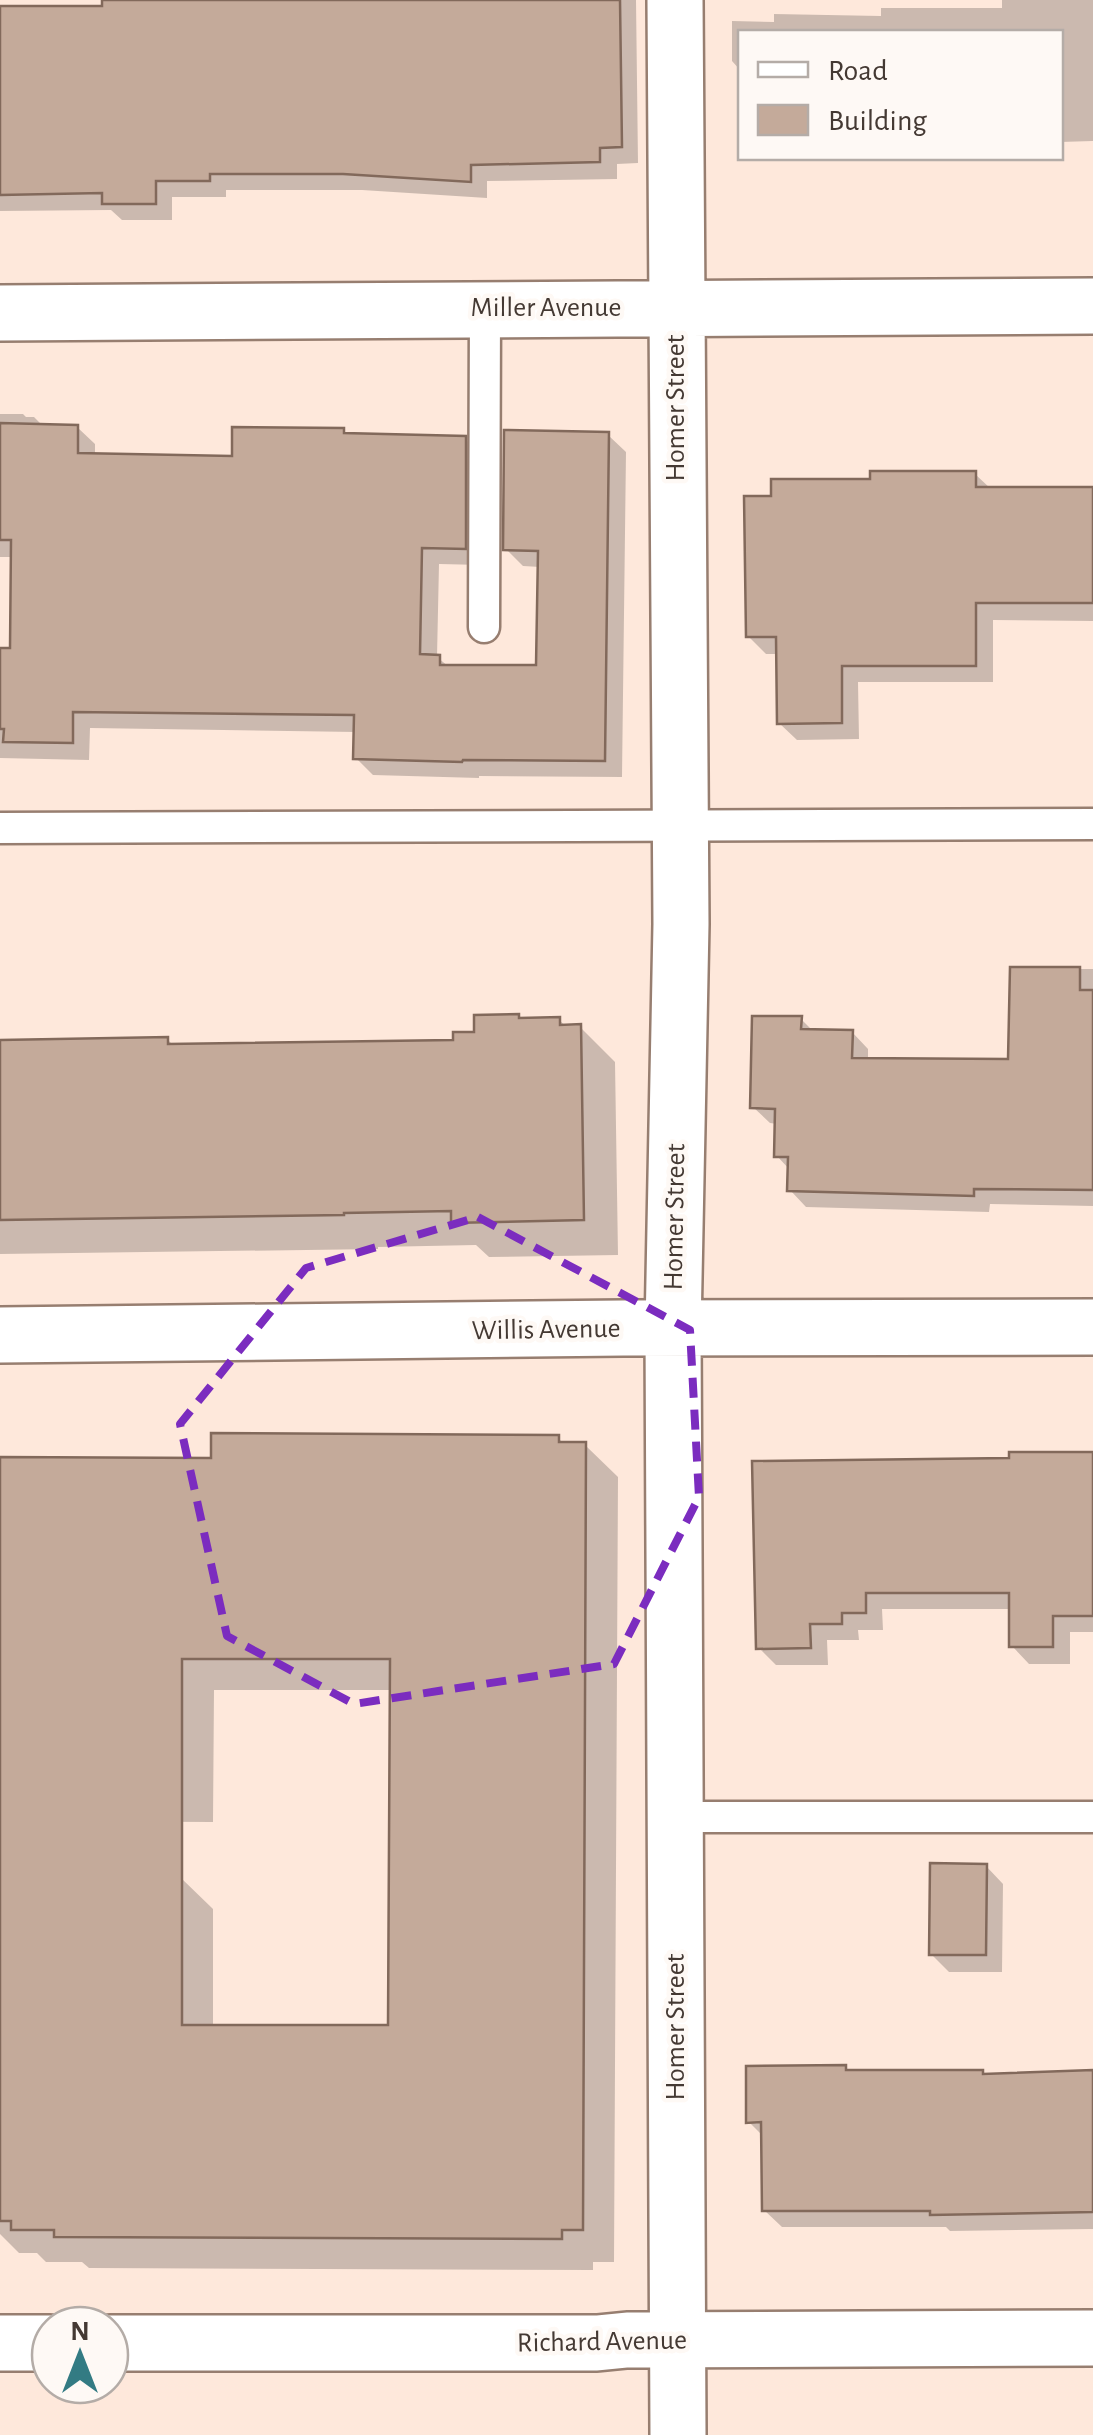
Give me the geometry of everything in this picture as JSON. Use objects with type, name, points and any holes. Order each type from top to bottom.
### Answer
[{"type":"street","name":"Homer Street","points":[[676,0],[680,944],[673,1329],[678,2435]]},
{"type":"street","name":"Miller Avenue","points":[[0,313],[1093,306]]},
{"type":"street","name":"Willis Avenue","points":[[0,1335],[1093,1327]]},
{"type":"street","name":"Richard Avenue","points":[[130,2343],[1093,2338]]},
{"type":"street","points":[[0,2343],[30,2343]]},
{"type":"lane","points":[[484,627],[485,309]]},
{"type":"lane","points":[[0,828],[1093,824]]},
{"type":"lane","points":[[675,1817],[1093,1817]]},
{"type":"highlighted area","points":[[478,1217],[690,1330],[699,1497],[614,1664],[354,1704],[227,1636],[180,1424],[306,1268]]},
{"type":"building","points":[[102,0],[620,0],[622,147],[600,148],[600,162],[471,165],[471,182],[343,174],[210,174],[210,181],[156,181],[156,204],[102,204],[102,193],[0,195],[0,6],[102,6]]},
{"type":"building","points":[[0,423],[78,425],[78,453],[232,456],[232,427],[344,428],[344,433],[466,436],[466,549],[422,548],[420,654],[440,655],[440,665],[536,665],[538,551],[503,550],[504,430],[609,432],[605,761],[353,759],[354,715],[73,712],[73,743],[3,742],[0,648],[10,648],[11,540],[0,540]]},
{"type":"building","points":[[870,471],[976,471],[976,487],[1093,487],[1093,603],[976,603],[976,666],[842,666],[842,723],[777,724],[776,637],[746,637],[744,496],[771,496],[771,479],[870,479]]},
{"type":"building","points":[[1010,967],[1080,967],[1080,990],[1093,990],[1093,1190],[974,1189],[974,1196],[787,1191],[788,1157],[774,1157],[775,1109],[750,1108],[752,1016],[802,1016],[801,1029],[853,1030],[852,1058],[1008,1059]]},
{"type":"building","points":[[519,1014],[519,1018],[560,1017],[560,1025],[581,1024],[584,1220],[451,1223],[451,1211],[0,1220],[0,1040],[168,1037],[168,1044],[453,1040],[453,1032],[474,1032],[474,1015]]},
{"type":"building","points":[[211,1433],[559,1435],[559,1442],[586,1442],[583,2230],[562,2230],[562,2239],[54,2237],[54,2230],[11,2230],[11,2221],[0,2221],[0,1457],[211,1458]],"holes":[[[182,1659],[390,1659],[388,2025],[182,2025]]]},
{"type":"building","points":[[1009,1452],[1093,1452],[1093,1616],[1053,1616],[1053,1647],[1009,1647],[1009,1593],[866,1593],[866,1613],[842,1613],[842,1624],[810,1624],[811,1648],[756,1649],[752,1461],[1009,1458]]},
{"type":"building","points":[[930,1863],[987,1864],[986,1955],[929,1955]]},
{"type":"building","points":[[846,2065],[846,2070],[983,2070],[983,2074],[1093,2070],[1093,2212],[930,2215],[930,2211],[762,2211],[761,2122],[746,2123],[746,2066]]}]
